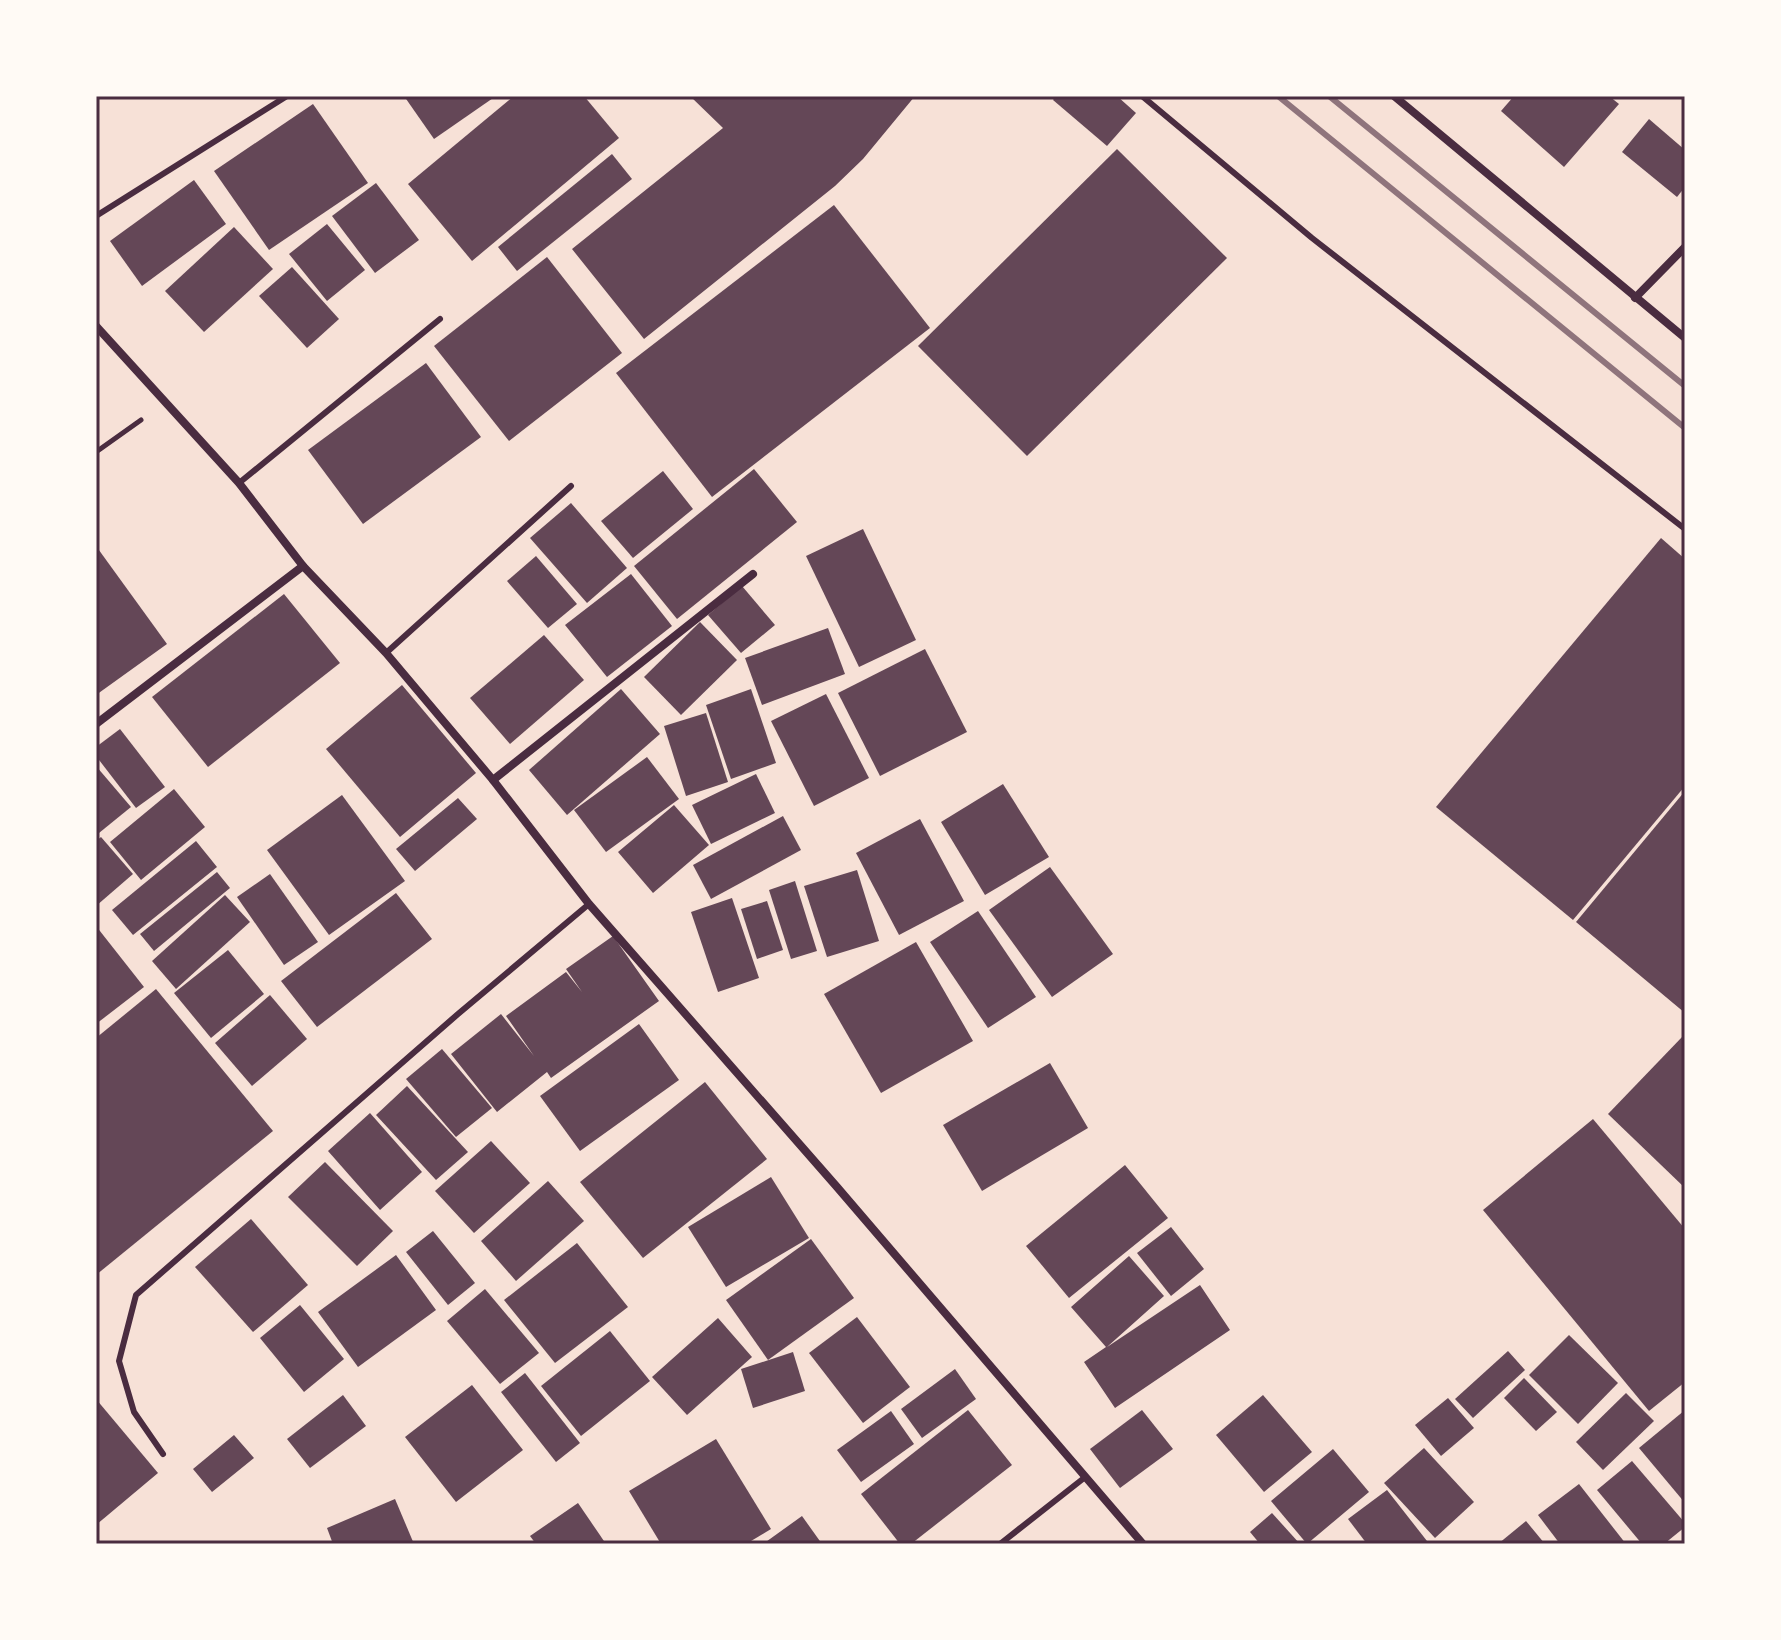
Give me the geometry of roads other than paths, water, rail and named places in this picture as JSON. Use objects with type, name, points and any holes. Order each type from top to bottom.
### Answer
[{"type":"street","points":[[1394,96],[1685,338]]},
{"type":"street","points":[[1635,298],[1685,247]]},
{"type":"street","points":[[96,326],[239,483],[303,566],[386,653],[493,780],[589,904],[1143,1544]]},
{"type":"street","points":[[96,724],[303,566]]},
{"type":"street","points":[[493,780],[753,574]]},
{"type":"lane","points":[[96,216],[287,96]]},
{"type":"lane","points":[[1142,96],[1312,238],[1685,529]]},
{"type":"lane","points":[[239,483],[440,319]]},
{"type":"lane","points":[[386,653],[571,486]]},
{"type":"lane","points":[[163,1454],[134,1412],[119,1361],[136,1295],[589,904]]},
{"type":"lane","points":[[1000,1544],[1084,1478]]},
{"type":"railway","points":[[1278,96],[1685,428]]},
{"type":"railway","points":[[1329,96],[1685,386]]}]
